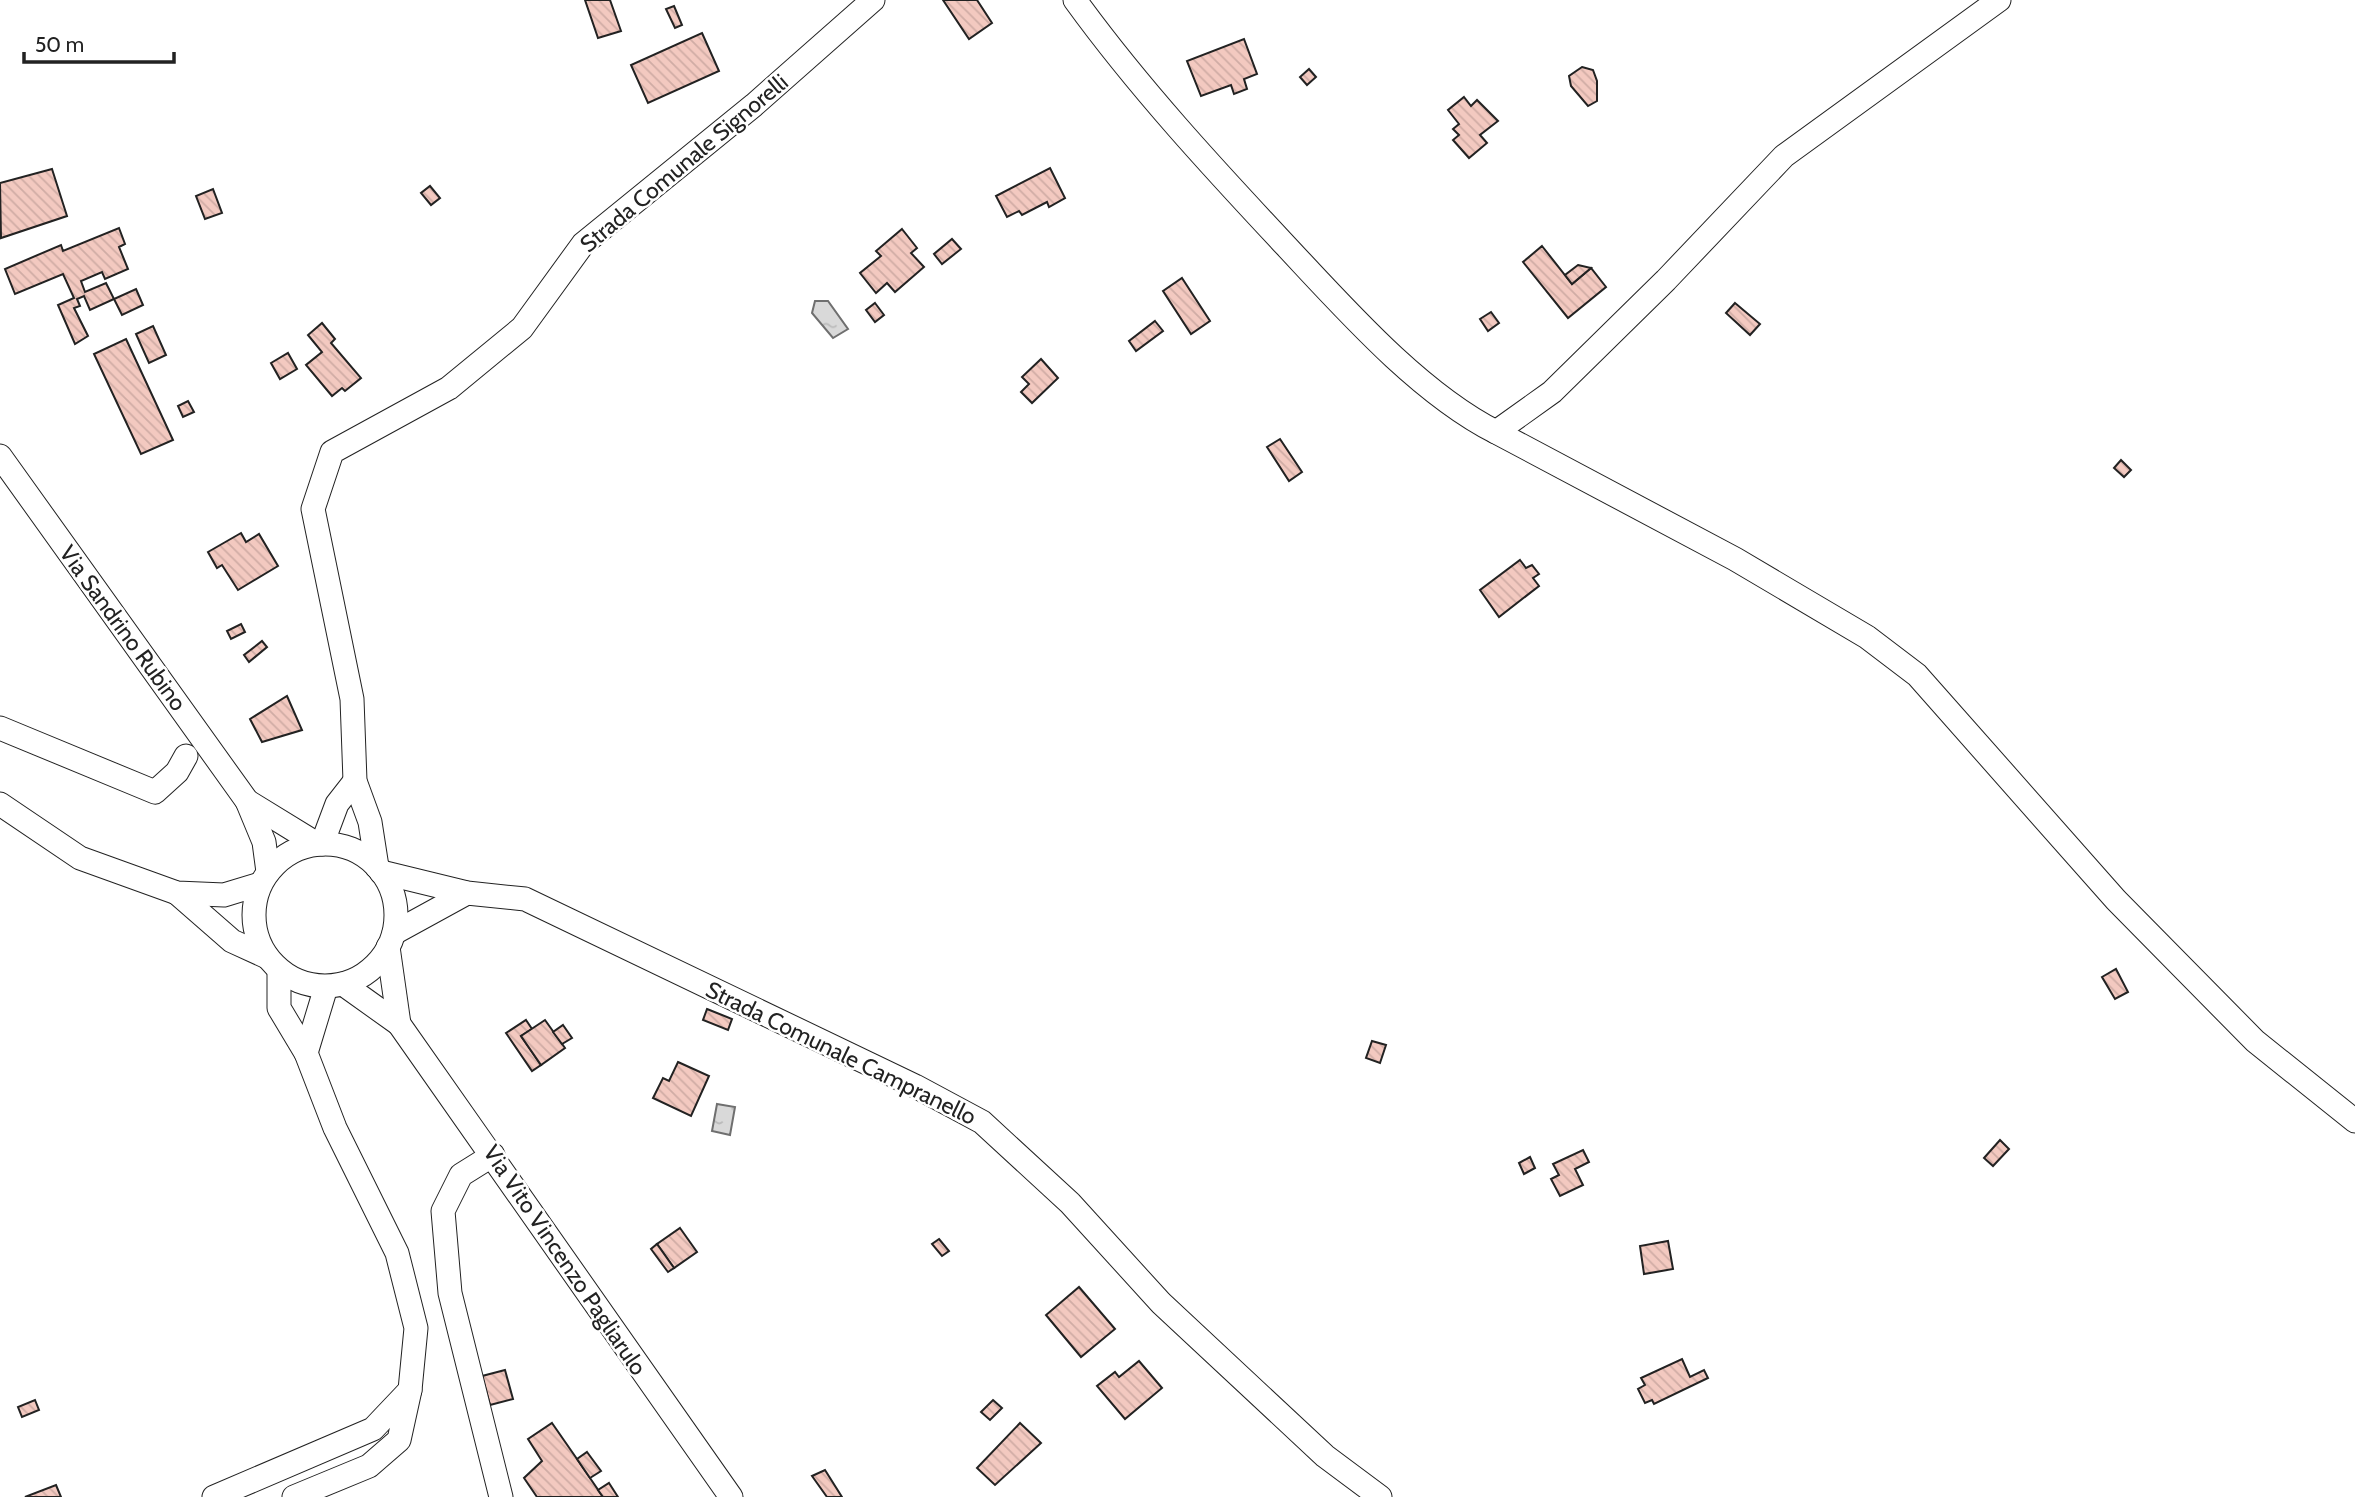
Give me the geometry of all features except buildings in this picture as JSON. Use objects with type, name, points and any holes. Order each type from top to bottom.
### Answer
[{"type":"street","name":"Strada Comunale Signorelli","points":[[379,869],[370,822],[355,781],[352,699],[313,509],[332,452],[449,388],[522,328],[583,244],[754,105],[873,0]]},
{"type":"street","points":[[1075,0],[1221,176],[1360,325],[1466,417],[1735,559],[1867,637],[1917,675],[2116,900],[2255,1041],[2355,1121]]},
{"type":"street","points":[[1496,432],[1552,393],[1666,280],[1784,156],[1999,0]]},
{"type":"street","name":"Via Sandrino Rubino","points":[[0,456],[247,801],[264,842],[264,878]]},
{"type":"street","points":[[0,728],[155,792],[177,772],[186,756]]},
{"type":"street","points":[[320,844],[337,804],[355,781]]},
{"type":"street","name":"Via Sandrino Rubino","points":[[247,801],[320,844]]},
{"type":"street","points":[[0,804],[80,858],[177,892],[224,895],[264,878]]},
{"type":"street","points":[[177,892],[232,941],[273,964],[309,985],[335,985],[361,977],[377,964],[391,940],[396,912],[392,891],[379,869],[361,854],[342,846],[320,844],[298,849],[281,858],[264,878],[254,902],[253,921],[258,940],[273,964],[279,1008],[306,1053],[335,1128],[397,1253],[416,1328],[410,1390],[400,1440],[369,1466],[294,1497]]},
{"type":"street","name":"Strada Comunale Campranello","points":[[379,869],[467,893],[525,899],[915,1086],[982,1122],[1070,1203],[1161,1303],[1325,1456],[1380,1497]]},
{"type":"street","points":[[391,940],[467,893]]},
{"type":"street","name":"Via Vito Vincenzo Pagliarulo","points":[[391,940],[399,1024]]},
{"type":"street","points":[[306,1053],[335,985]]},
{"type":"street","name":"Via Vito Vincenzo Pagliarulo","points":[[335,985],[399,1024],[731,1497]]},
{"type":"street","points":[[493,1155],[461,1175],[443,1211],[450,1293],[500,1497]]},
{"type":"street","points":[[214,1497],[373,1429],[410,1390]]},
{"type":"water","points":[[815,301],[828,301],[848,329],[833,338],[812,313]]},
{"type":"water","points":[[717,1104],[735,1107],[730,1135],[712,1131]]}]
